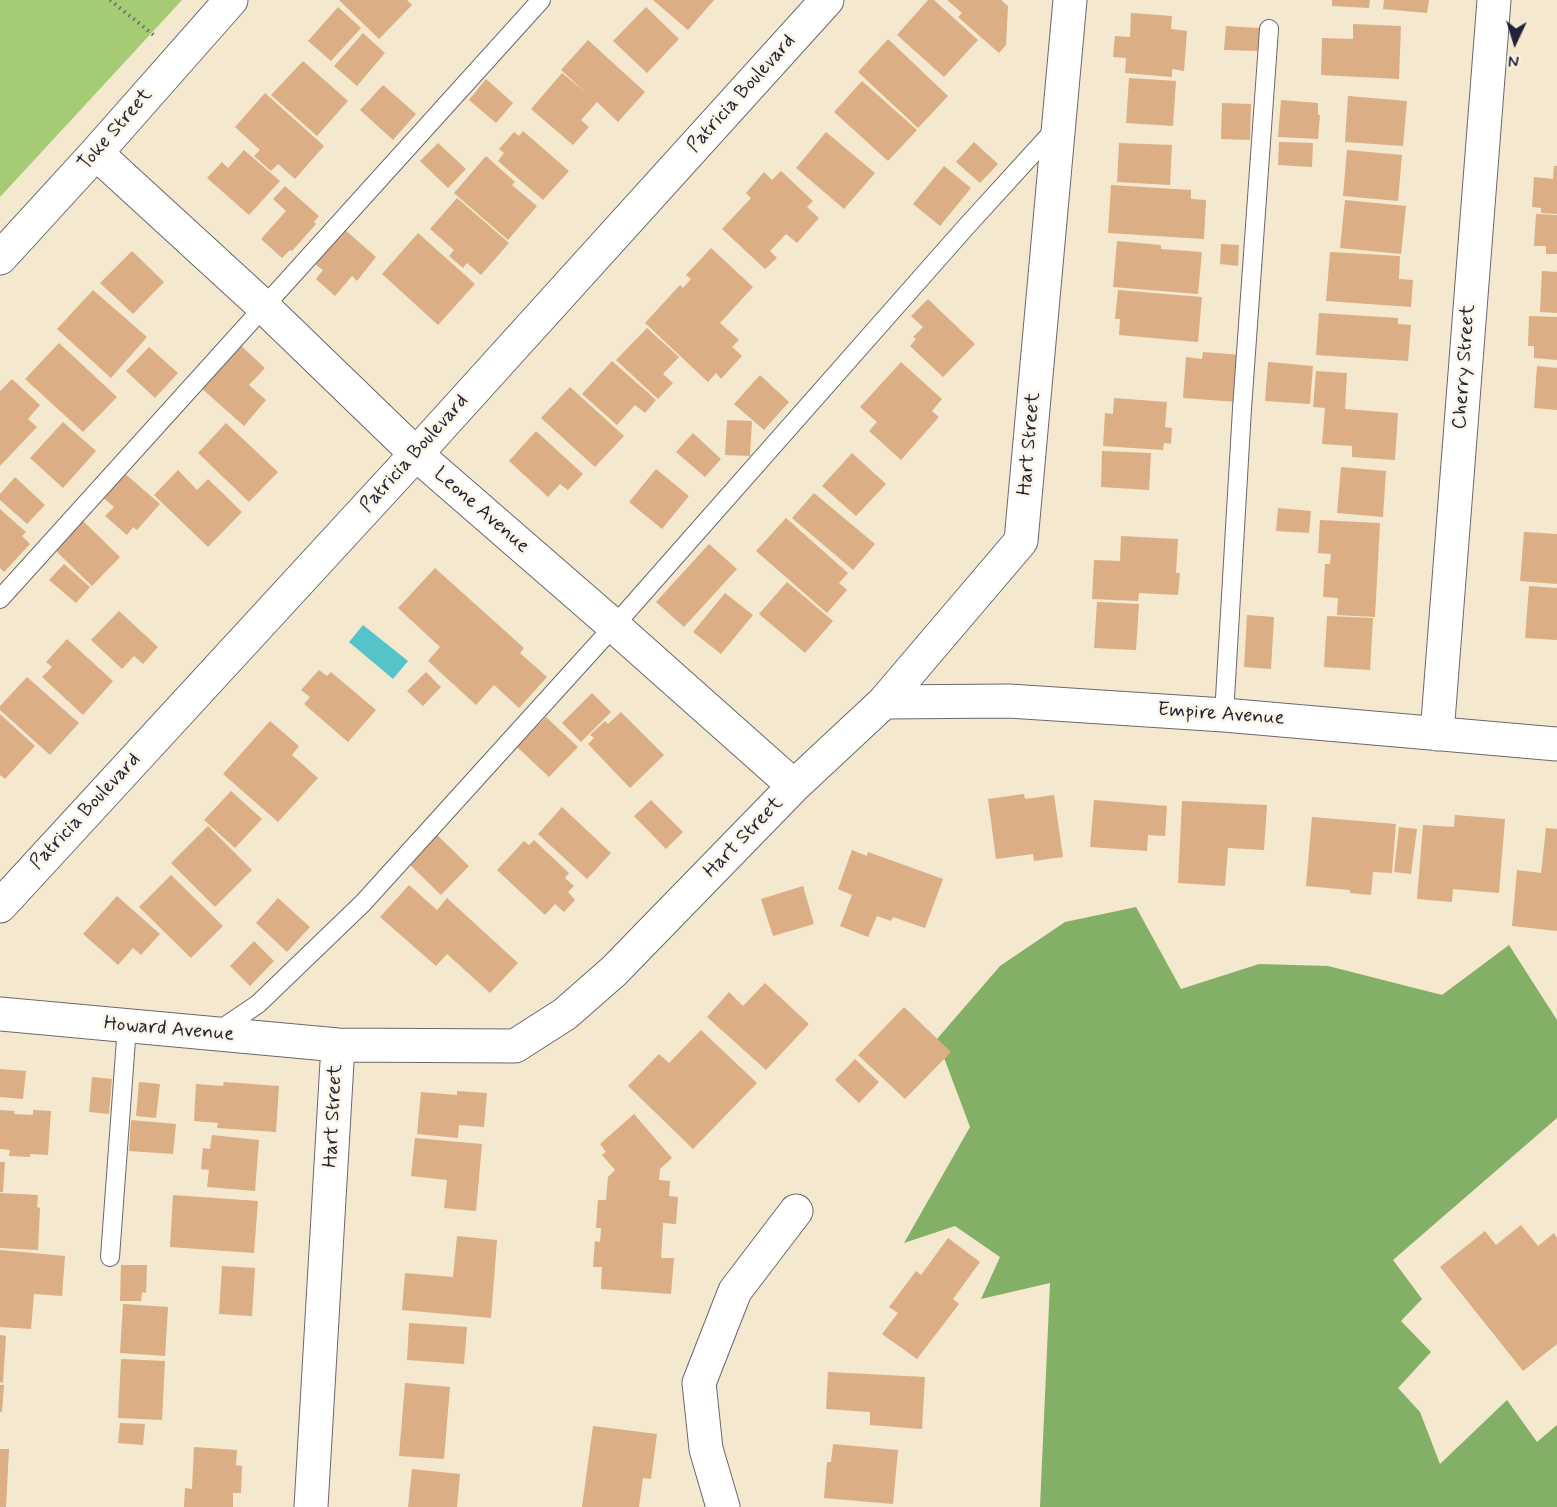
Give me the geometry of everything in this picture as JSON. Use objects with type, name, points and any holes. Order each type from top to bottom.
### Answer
[{"type":"street","name":"Toke Street","points":[[0,258],[231,0]]},
{"type":"street","name":"Patricia Boulevard","points":[[0,906],[416,454],[827,0]]},
{"type":"street","name":"Hart Street","points":[[311,1507],[338,1044],[515,1046],[565,1014],[615,971],[794,786],[884,702],[1021,541],[1070,0]]},
{"type":"street","name":"Cherry Street","points":[[1437,734],[1494,0]]},
{"type":"street","name":"Leone Avenue","points":[[96,153],[264,307],[416,454],[794,786]]},
{"type":"street","name":"Empire Avenue","points":[[884,702],[1009,701],[1224,715],[1557,744]]},
{"type":"street","name":"Howard Avenue","points":[[0,1014],[338,1044]]},
{"type":"street","points":[[723,1507],[706,1449],[699,1383],[735,1291],[796,1211]]},
{"type":"lane","points":[[0,599],[541,0]]},
{"type":"lane","points":[[1224,715],[1242,397],[1269,29]]},
{"type":"lane","points":[[213,1034],[258,1004],[363,903],[614,626],[965,228],[1059,125]]},
{"type":"lane","points":[[110,1257],[127,1026]]},
{"type":"path","points":[[110,0],[181,56]]},
{"type":"green space","points":[[0,0],[182,0],[0,197]]},
{"type":"green space","points":[[1136,907],[1181,989],[1259,964],[1328,966],[1442,995],[1509,945],[1557,1020],[1557,1118],[1393,1260],[1422,1299],[1401,1321],[1431,1352],[1398,1388],[1420,1412],[1440,1464],[1507,1400],[1537,1442],[1557,1425],[1557,1507],[1040,1507],[1050,1283],[981,1299],[1000,1257],[955,1226],[904,1243],[970,1127],[937,1039],[1000,966],[1065,922]]},
{"type":"water","points":[[363,625],[408,661],[393,679],[349,642]]},
{"type":"building","points":[[339,0],[407,0],[412,5],[379,39]]},
{"type":"building","points":[[653,0],[714,0],[688,30]]},
{"type":"building","points":[[928,0],[934,0],[978,40],[944,77],[897,35]]},
{"type":"building","points":[[947,0],[1001,0],[1008,6],[1006,45],[999,53],[958,17],[962,13]]},
{"type":"building","points":[[1332,0],[1370,0],[1369,8],[1332,6]]},
{"type":"building","points":[[1384,0],[1429,0],[1427,13],[1383,9]]},
{"type":"building","points":[[338,7],[361,28],[331,61],[308,41]]},
{"type":"building","points":[[646,7],[679,39],[647,73],[613,41]]},
{"type":"building","points":[[1131,13],[1172,16],[1171,29],[1187,31],[1184,71],[1172,69],[1172,77],[1125,73],[1126,58],[1113,57],[1115,36],[1130,37]]},
{"type":"building","points":[[1353,24],[1401,26],[1399,79],[1321,75],[1322,38],[1353,39]]},
{"type":"building","points":[[1226,26],[1260,28],[1260,51],[1224,50]]},
{"type":"building","points":[[363,33],[385,53],[357,86],[334,66]]},
{"type":"building","points":[[888,39],[948,96],[918,128],[858,72]]},
{"type":"building","points":[[588,40],[645,92],[618,122],[597,102],[581,120],[589,127],[573,145],[531,109],[562,73],[586,93],[561,70]]},
{"type":"building","points":[[303,61],[348,101],[317,136],[271,95]]},
{"type":"building","points":[[1129,78],[1176,81],[1173,126],[1126,123]]},
{"type":"building","points":[[486,79],[513,103],[496,123],[469,100]]},
{"type":"building","points":[[862,81],[917,130],[888,161],[834,112]]},
{"type":"building","points":[[383,85],[416,114],[393,140],[360,110]]},
{"type":"building","points":[[265,93],[324,146],[295,179],[278,164],[271,171],[254,156],[260,150],[235,127]]},
{"type":"building","points":[[1348,96],[1407,101],[1403,146],[1345,142]]},
{"type":"building","points":[[1281,100],[1318,103],[1318,115],[1320,115],[1318,139],[1278,137]]},
{"type":"building","points":[[1222,103],[1251,104],[1250,140],[1221,139]]},
{"type":"building","points":[[523,131],[569,171],[543,200],[498,161],[504,153],[499,149],[514,132],[519,136]]},
{"type":"building","points":[[826,132],[875,173],[844,209],[796,168]]},
{"type":"building","points":[[974,142],[998,164],[980,183],[956,162]]},
{"type":"building","points":[[1279,142],[1313,143],[1312,167],[1278,165]]},
{"type":"building","points":[[438,143],[466,169],[448,188],[420,161]]},
{"type":"building","points":[[1119,143],[1172,145],[1170,185],[1117,182]]},
{"type":"building","points":[[244,150],[280,181],[249,215],[207,178],[222,162],[228,168]]},
{"type":"building","points":[[1347,150],[1402,155],[1398,201],[1343,196]]},
{"type":"building","points":[[486,156],[515,182],[512,185],[537,206],[508,240],[454,193]]},
{"type":"building","points":[[944,166],[971,188],[940,226],[913,204]]},
{"type":"building","points":[[1554,166],[1557,166],[1557,214],[1541,213],[1541,208],[1532,207],[1534,177],[1553,179]]},
{"type":"building","points":[[781,171],[813,201],[807,207],[819,218],[797,243],[786,234],[770,251],[777,258],[765,269],[722,229],[751,198],[746,193],[764,172],[772,180]]},
{"type":"building","points":[[1111,185],[1191,190],[1191,199],[1206,200],[1204,239],[1108,233]]},
{"type":"building","points":[[285,186],[319,216],[314,222],[316,224],[292,251],[290,250],[282,258],[261,239],[286,211],[273,199]]},
{"type":"building","points":[[457,198],[509,243],[481,275],[467,263],[463,268],[449,256],[454,250],[430,229]]},
{"type":"building","points":[[1345,200],[1406,206],[1401,254],[1340,248]]},
{"type":"building","points":[[1536,214],[1557,215],[1557,254],[1546,254],[1546,246],[1534,246]]},
{"type":"building","points":[[344,229],[376,257],[357,281],[352,276],[335,296],[316,279],[323,270],[315,264]]},
{"type":"building","points":[[418,233],[475,284],[438,325],[382,274]]},
{"type":"building","points":[[1117,241],[1161,245],[1161,249],[1202,252],[1198,294],[1113,287]]},
{"type":"building","points":[[1221,244],[1239,245],[1238,266],[1220,264]]},
{"type":"building","points":[[711,248],[753,287],[720,323],[739,340],[732,347],[742,356],[721,379],[716,373],[708,382],[645,323],[680,285],[683,288],[691,279],[686,275]]},
{"type":"building","points":[[132,251],[164,282],[133,314],[100,283]]},
{"type":"building","points":[[1330,252],[1400,256],[1399,279],[1413,280],[1411,307],[1326,301]]},
{"type":"building","points":[[1542,271],[1557,272],[1557,313],[1540,312]]},
{"type":"building","points":[[93,290],[147,337],[111,378],[57,329]]},
{"type":"building","points":[[1118,290],[1202,297],[1198,342],[1119,335],[1120,319],[1115,319]]},
{"type":"building","points":[[928,299],[975,344],[943,377],[910,346],[916,339],[913,337],[923,327],[911,316]]},
{"type":"building","points":[[1319,313],[1398,318],[1398,324],[1411,325],[1408,361],[1316,355]]},
{"type":"building","points":[[1529,316],[1557,317],[1557,360],[1534,358],[1534,346],[1528,346]]},
{"type":"building","points":[[647,328],[679,357],[663,374],[673,383],[658,399],[616,360]]},
{"type":"building","points":[[59,343],[117,397],[83,432],[25,379]]},
{"type":"building","points":[[238,343],[265,368],[249,385],[266,400],[244,426],[200,387]]},
{"type":"building","points":[[149,347],[178,373],[155,398],[126,371]]},
{"type":"building","points":[[1203,352],[1241,355],[1237,402],[1183,398],[1186,357],[1202,359]]},
{"type":"building","points":[[612,361],[656,400],[645,413],[635,405],[617,425],[582,394]]},
{"type":"building","points":[[901,362],[942,399],[932,411],[939,417],[901,460],[869,431],[877,422],[860,407]]},
{"type":"building","points":[[1268,362],[1313,366],[1310,404],[1265,401]]},
{"type":"building","points":[[1537,366],[1557,368],[1557,410],[1534,408]]},
{"type":"building","points":[[1316,371],[1347,373],[1345,409],[1398,413],[1395,460],[1352,457],[1352,446],[1322,444],[1325,408],[1313,407]]},
{"type":"building","points":[[760,375],[789,402],[764,430],[734,404]]},
{"type":"building","points":[[12,379],[40,405],[28,419],[37,427],[0,466],[0,391]]},
{"type":"building","points":[[570,387],[624,436],[595,467],[541,418]]},
{"type":"building","points":[[1114,398],[1167,402],[1165,427],[1172,428],[1171,444],[1164,443],[1163,450],[1103,446],[1105,413],[1113,414]]},
{"type":"building","points":[[727,420],[752,421],[750,456],[725,455]]},
{"type":"building","points":[[63,422],[96,451],[63,488],[30,458]]},
{"type":"building","points":[[226,423],[278,472],[249,502],[198,453]]},
{"type":"building","points":[[536,431],[583,474],[568,490],[560,484],[548,497],[509,461]]},
{"type":"building","points":[[693,433],[721,459],[705,477],[676,452]]},
{"type":"building","points":[[1102,451],[1151,453],[1149,490],[1101,487]]},
{"type":"building","points":[[852,453],[886,484],[856,516],[822,486]]},
{"type":"building","points":[[1341,467],[1386,471],[1383,517],[1337,513]]},
{"type":"building","points":[[656,469],[689,496],[662,529],[629,502]]},
{"type":"building","points":[[178,470],[197,490],[208,479],[242,512],[208,547],[154,495]]},
{"type":"building","points":[[123,472],[160,504],[137,530],[133,527],[127,535],[105,516],[114,507],[101,496]]},
{"type":"building","points":[[15,477],[45,505],[27,524],[0,500],[0,494]]},
{"type":"building","points":[[814,493],[875,544],[853,570],[792,518]]},
{"type":"building","points":[[1278,508],[1311,511],[1309,533],[1276,531]]},
{"type":"building","points":[[0,509],[26,532],[22,536],[30,544],[4,572],[0,568]]},
{"type":"building","points":[[786,518],[848,573],[839,583],[847,590],[827,613],[756,551]]},
{"type":"building","points":[[82,520],[120,557],[92,586],[54,549]]},
{"type":"building","points":[[1320,520],[1380,523],[1375,617],[1337,615],[1338,598],[1323,597],[1325,564],[1330,564],[1331,554],[1318,553]]},
{"type":"building","points":[[1524,532],[1557,534],[1557,584],[1520,581]]},
{"type":"building","points":[[1121,536],[1178,539],[1176,573],[1180,573],[1178,595],[1139,593],[1138,601],[1092,599],[1094,560],[1120,561]]},
{"type":"building","points":[[709,544],[737,569],[684,627],[656,602]]},
{"type":"building","points":[[64,564],[90,587],[76,603],[49,580]]},
{"type":"building","points":[[435,568],[524,648],[520,653],[547,677],[519,708],[494,685],[476,705],[428,661],[440,647],[398,608]]},
{"type":"building","points":[[787,582],[833,621],[805,653],[759,614]]},
{"type":"building","points":[[1529,586],[1557,588],[1557,640],[1525,638]]},
{"type":"building","points":[[725,593],[753,615],[721,654],[693,632]]},
{"type":"building","points":[[1097,602],[1139,604],[1136,650],[1094,648]]},
{"type":"building","points":[[119,611],[158,647],[143,664],[134,656],[122,669],[91,640]]},
{"type":"building","points":[[1247,615],[1274,617],[1271,669],[1244,667]]},
{"type":"building","points":[[1327,616],[1373,618],[1370,670],[1324,667]]},
{"type":"building","points":[[67,639],[113,681],[83,715],[42,677],[52,667],[46,662]]},
{"type":"building","points":[[319,670],[327,676],[331,672],[376,710],[348,742],[304,704],[310,697],[301,690]]},
{"type":"building","points":[[426,672],[441,687],[423,706],[407,691]]},
{"type":"building","points":[[27,677],[79,723],[50,755],[0,710],[0,706]]},
{"type":"building","points":[[592,693],[611,712],[581,742],[562,723]]},
{"type":"building","points":[[621,712],[664,755],[630,788],[588,744],[594,738],[590,735],[605,721],[608,724]]},
{"type":"building","points":[[0,714],[35,746],[5,779],[0,775]]},
{"type":"building","points":[[546,717],[578,747],[549,777],[517,747]]},
{"type":"building","points":[[270,721],[299,746],[292,755],[318,778],[278,822],[223,774]]},
{"type":"building","points":[[231,791],[262,819],[235,848],[204,820]]},
{"type":"building","points":[[1024,794],[1025,799],[1054,795],[1063,857],[1034,861],[1033,854],[996,859],[988,799]]},
{"type":"building","points":[[651,800],[683,832],[666,849],[634,816]]},
{"type":"building","points":[[1094,800],[1167,806],[1165,836],[1148,835],[1147,851],[1090,847]]},
{"type":"building","points":[[1182,801],[1267,805],[1264,850],[1228,848],[1225,886],[1178,883]]},
{"type":"building","points":[[562,807],[611,853],[587,879],[538,834]]},
{"type":"building","points":[[1455,815],[1505,819],[1499,893],[1453,889],[1452,902],[1417,899],[1423,825],[1454,827]]},
{"type":"building","points":[[1312,817],[1396,824],[1392,873],[1373,872],[1371,895],[1350,893],[1350,890],[1306,886]]},
{"type":"building","points":[[208,826],[252,870],[215,907],[171,863]]},
{"type":"building","points":[[1399,827],[1417,829],[1411,874],[1394,872]]},
{"type":"building","points":[[1546,828],[1557,829],[1557,931],[1512,926],[1517,870],[1541,873]]},
{"type":"building","points":[[436,834],[469,866],[441,895],[408,863]]},
{"type":"building","points":[[534,840],[569,873],[565,878],[574,886],[568,892],[575,900],[564,912],[555,904],[545,915],[497,870],[524,841],[529,845]]},
{"type":"building","points":[[852,850],[867,856],[868,852],[943,879],[925,928],[893,917],[891,921],[877,916],[868,937],[840,926],[852,895],[838,889]]},
{"type":"building","points":[[171,875],[223,926],[191,958],[139,907]]},
{"type":"building","points":[[409,885],[437,910],[447,898],[518,963],[490,993],[447,954],[436,966],[380,917]]},
{"type":"building","points":[[803,886],[814,924],[773,936],[761,899]]},
{"type":"building","points":[[117,896],[160,934],[141,955],[133,948],[118,965],[83,934]]},
{"type":"building","points":[[278,898],[310,927],[287,952],[256,923]]},
{"type":"building","points":[[254,941],[274,961],[250,986],[230,966]]},
{"type":"building","points":[[765,983],[809,1024],[766,1070],[707,1017],[729,992],[743,1006]]},
{"type":"building","points":[[904,1007],[951,1052],[905,1099],[858,1055]]},
{"type":"building","points":[[701,1030],[757,1083],[693,1149],[628,1086],[659,1054],[669,1063]]},
{"type":"building","points":[[855,1059],[879,1082],[859,1103],[835,1080]]},
{"type":"building","points":[[0,1069],[26,1071],[23,1099],[0,1097]]},
{"type":"building","points":[[92,1077],[112,1079],[109,1114],[89,1112]]},
{"type":"building","points":[[139,1082],[160,1084],[156,1118],[136,1116]]},
{"type":"building","points":[[224,1082],[279,1086],[276,1132],[217,1128],[218,1123],[194,1121],[196,1084],[223,1086]]},
{"type":"building","points":[[457,1091],[487,1093],[484,1127],[459,1125],[458,1138],[417,1134],[421,1092],[457,1095]]},
{"type":"building","points":[[0,1110],[15,1111],[14,1114],[33,1115],[33,1110],[51,1111],[48,1155],[9,1156],[10,1150],[0,1149]]},
{"type":"building","points":[[634,1114],[672,1158],[660,1169],[659,1180],[670,1181],[669,1196],[678,1197],[676,1224],[663,1223],[661,1258],[674,1258],[671,1294],[601,1289],[602,1267],[593,1267],[595,1241],[600,1242],[601,1228],[596,1228],[598,1200],[606,1200],[608,1177],[615,1170],[602,1155],[606,1152],[600,1144]]},
{"type":"building","points":[[131,1120],[176,1124],[173,1154],[129,1151]]},
{"type":"building","points":[[212,1135],[259,1140],[255,1191],[207,1187],[209,1170],[201,1169],[203,1148],[210,1149]]},
{"type":"building","points":[[415,1138],[482,1144],[476,1211],[444,1208],[447,1180],[411,1176]]},
{"type":"building","points":[[0,1162],[5,1162],[3,1192],[0,1192]]},
{"type":"building","points":[[0,1193],[38,1195],[37,1207],[40,1208],[38,1250],[0,1248]]},
{"type":"building","points":[[173,1195],[258,1201],[254,1253],[170,1247]]},
{"type":"building","points":[[1521,1225],[1538,1246],[1554,1233],[1557,1238],[1557,1344],[1523,1371],[1440,1267],[1485,1231],[1496,1245]]},
{"type":"building","points":[[457,1236],[497,1240],[491,1318],[402,1310],[405,1273],[453,1277]]},
{"type":"building","points":[[948,1238],[980,1262],[953,1299],[959,1304],[917,1359],[882,1334],[898,1313],[889,1307],[916,1271],[921,1275]]},
{"type":"building","points":[[0,1250],[65,1256],[62,1296],[34,1294],[31,1329],[0,1327]]},
{"type":"building","points":[[121,1265],[147,1265],[146,1293],[142,1292],[141,1301],[120,1301]]},
{"type":"building","points":[[222,1266],[255,1268],[252,1316],[219,1314]]},
{"type":"building","points":[[123,1304],[168,1307],[165,1356],[120,1353]]},
{"type":"building","points":[[409,1323],[467,1327],[464,1364],[407,1360]]},
{"type":"building","points":[[0,1335],[6,1336],[3,1383],[0,1382]]},
{"type":"building","points":[[121,1359],[165,1361],[162,1420],[118,1418]]},
{"type":"building","points":[[828,1372],[925,1377],[922,1429],[870,1425],[870,1412],[826,1409]]},
{"type":"building","points":[[405,1383],[450,1387],[444,1459],[399,1456]]},
{"type":"building","points":[[0,1385],[4,1385],[2,1412],[0,1412]]},
{"type":"building","points":[[120,1423],[145,1424],[143,1445],[118,1443]]},
{"type":"building","points":[[593,1426],[657,1434],[651,1479],[643,1478],[639,1507],[582,1507]]},
{"type":"building","points":[[833,1444],[898,1450],[893,1504],[824,1498],[827,1462],[831,1462]]},
{"type":"building","points":[[194,1447],[237,1450],[236,1465],[242,1466],[241,1493],[233,1493],[233,1507],[184,1507],[185,1488],[192,1489]]},
{"type":"building","points":[[0,1449],[9,1449],[6,1507],[0,1507]]},
{"type":"building","points":[[412,1469],[460,1474],[457,1507],[408,1507]]}]
